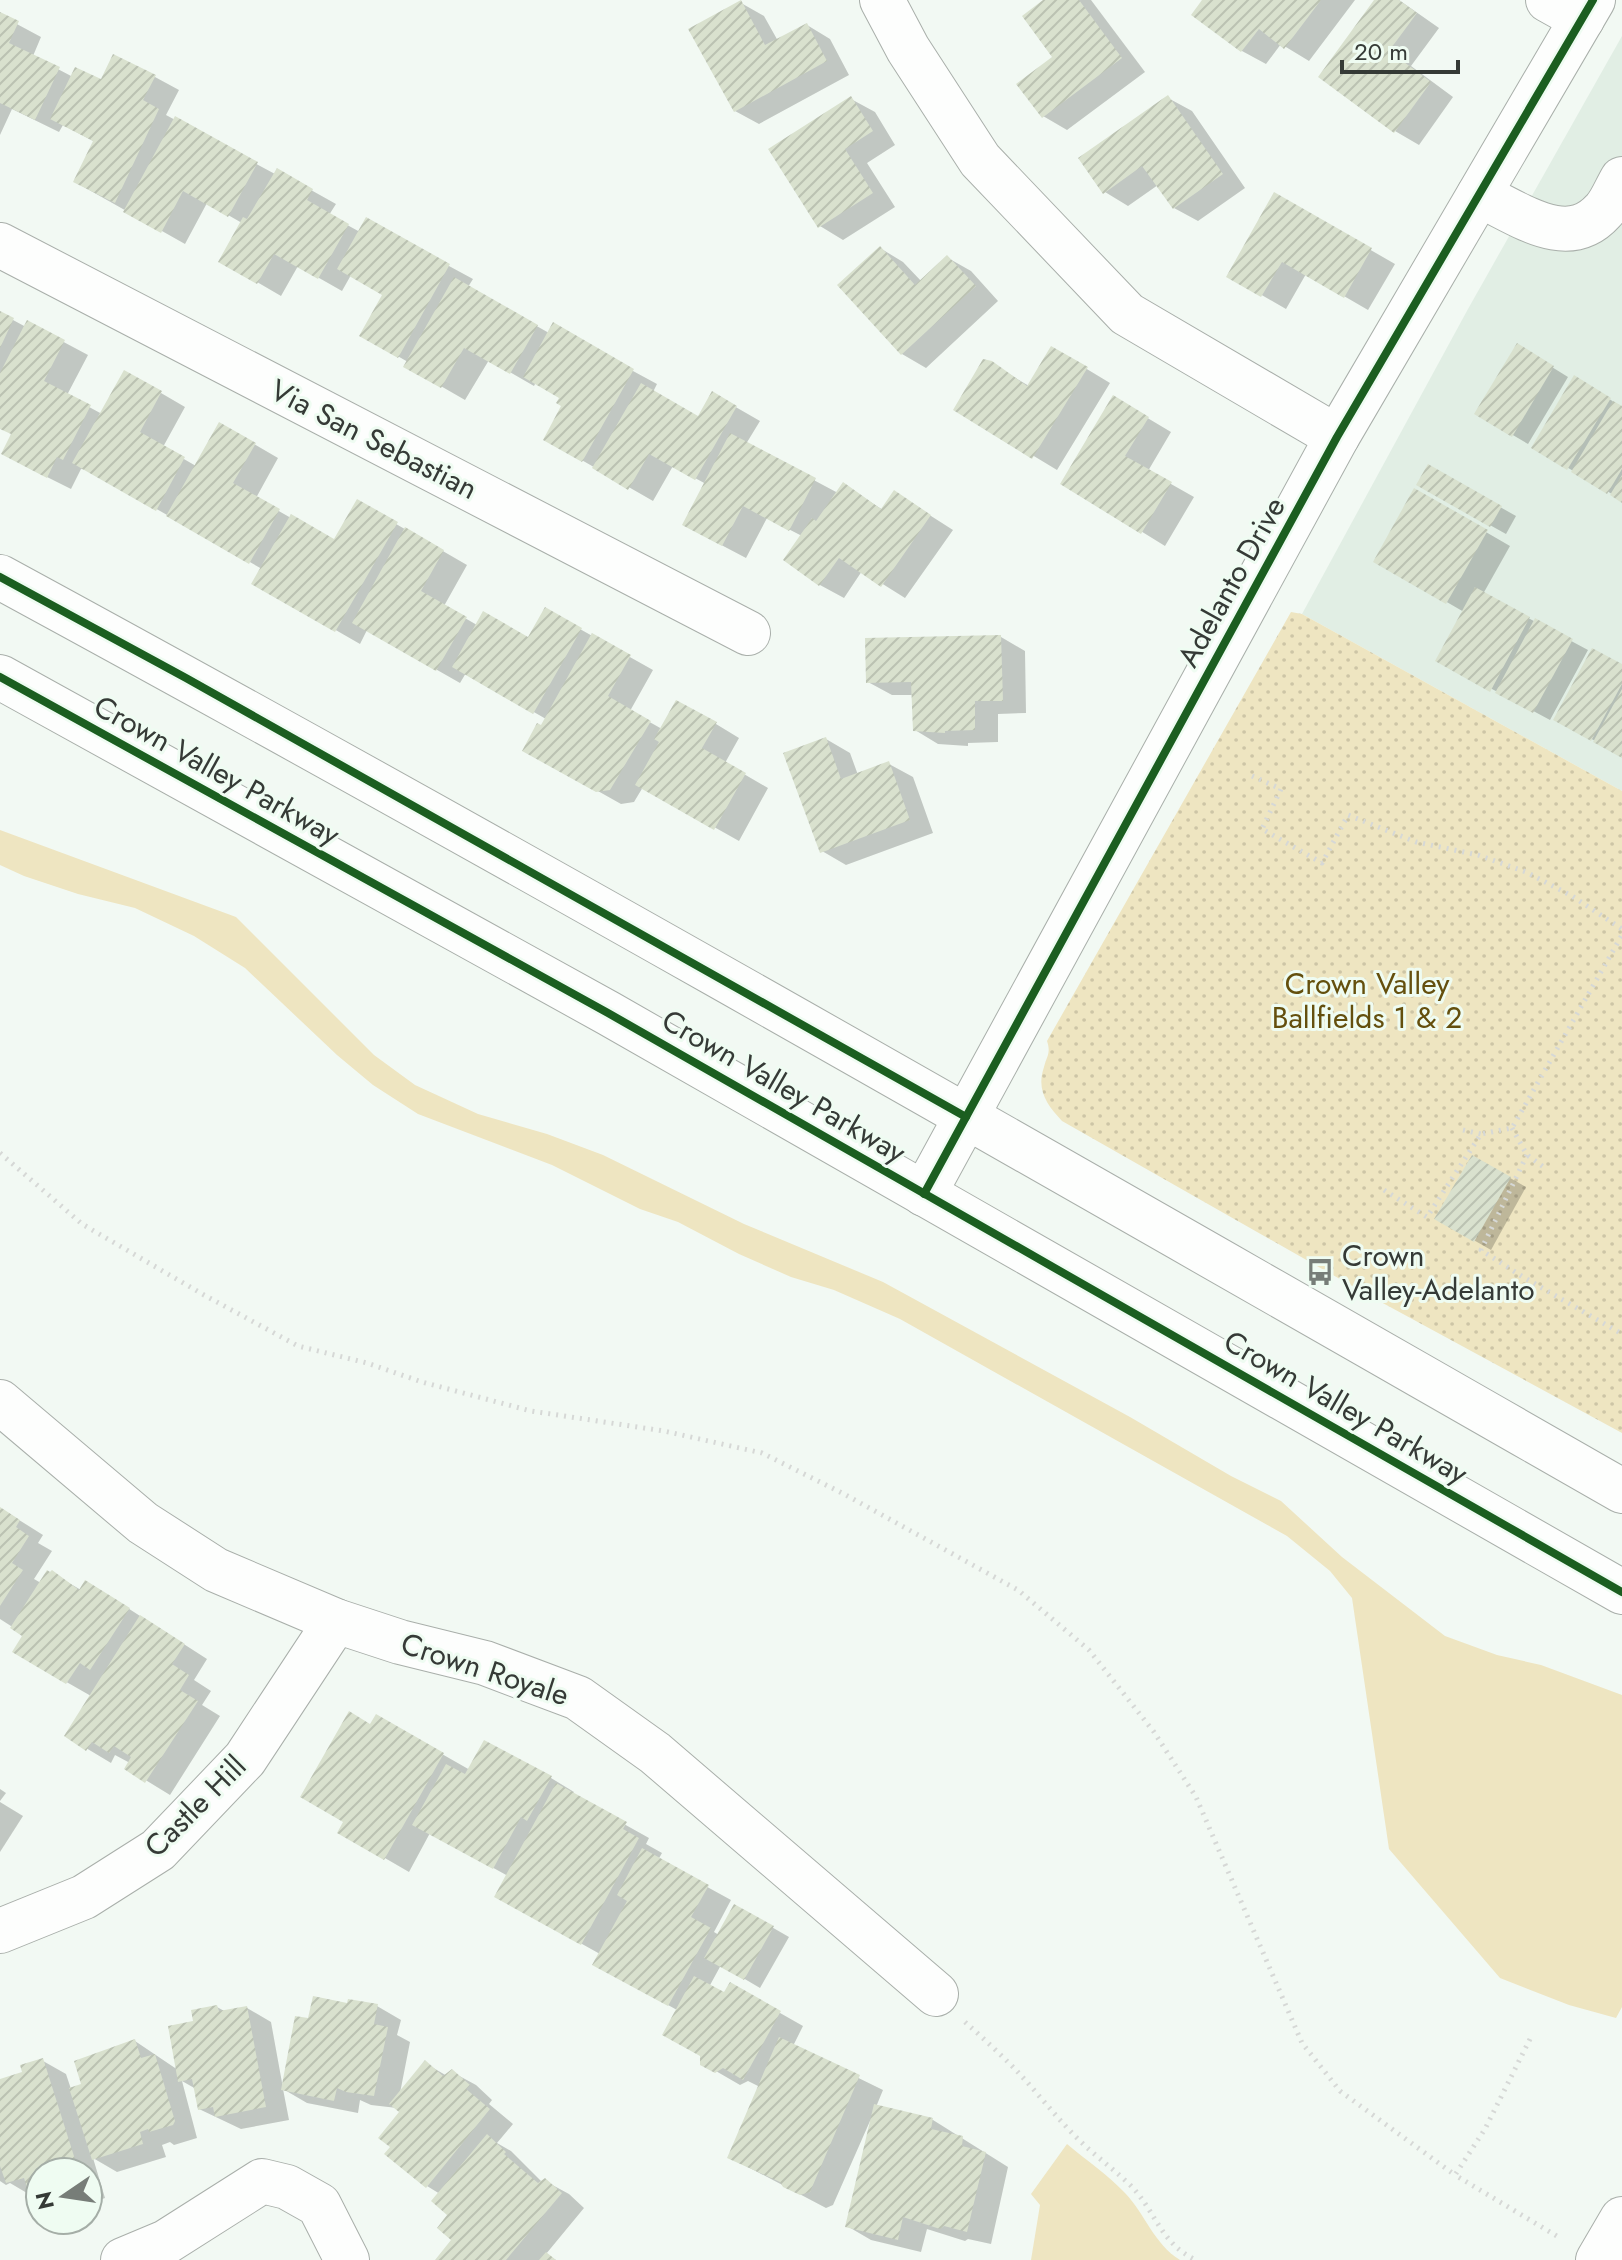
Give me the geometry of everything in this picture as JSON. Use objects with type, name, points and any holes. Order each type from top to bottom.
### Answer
[{"type":"street","points":[[882,0],[908,49],[980,160],[1127,314],[1337,437]]},
{"type":"street","name":"Adelanto Drive","points":[[924,1194],[1337,437],[1479,195],[1574,6]]},
{"type":"street","points":[[1479,195],[1557,231],[1580,229],[1603,211],[1622,179]]},
{"type":"street","name":"Via San Sebastian","points":[[0,245],[748,633]]},
{"type":"street","name":"Crown Valley Parkway","points":[[0,577],[186,678],[966,1117],[1622,1491]]},
{"type":"street","name":"Crown Valley Parkway","points":[[0,677],[608,1013],[1622,1592]]},
{"type":"street","name":"Crown Royale","points":[[0,1402],[143,1523],[216,1570],[336,1621],[400,1642],[485,1663],[578,1698],[655,1753],[936,1994]]},
{"type":"street","name":"Castle Hill","points":[[0,1931],[84,1897],[158,1850],[245,1759],[336,1621]]},
{"type":"street","points":[[123,2260],[166,2242],[262,2181],[287,2187],[319,2205],[347,2260]]},
{"type":"street","points":[[1598,2260],[1622,2219]]},
{"type":"path","points":[[1252,776],[1281,789],[1262,829],[1322,863],[1348,815],[1416,842],[1478,855],[1526,872],[1622,929]]},
{"type":"path","points":[[1463,1130],[1481,1134],[1512,1128],[1622,935]]},
{"type":"path","points":[[1512,1128],[1527,1155],[1545,1168]]},
{"type":"path","points":[[1384,1190],[1427,1217],[1481,1134]]},
{"type":"path","points":[[0,1153],[82,1224],[298,1346],[531,1411],[664,1431],[762,1453],[844,1494],[1018,1590],[1089,1650],[1154,1732],[1196,1797],[1302,2043],[1340,2091],[1455,2175],[1560,2238]]},
{"type":"path","points":[[1527,1155],[1481,1250],[1622,1334]]},
{"type":"path","points":[[936,1994],[1014,2068],[1095,2156],[1128,2183],[1151,2211],[1165,2237],[1183,2254],[1196,2260]]},
{"type":"path","points":[[1455,2175],[1485,2129],[1530,2039]]},
{"type":"shaded area","points":[[1622,36],[1622,791],[1302,614],[1468,309]]},
{"type":"green space","name":"Crown Valley Ballfields 1 & 2","points":[[1291,612],[1302,614],[1622,791],[1622,1433],[1368,1295],[1062,1121],[1044,1097],[1041,1083],[1049,1052],[1047,1041]]},
{"type":"green space","points":[[0,830],[236,917],[374,1055],[415,1085],[478,1114],[547,1134],[603,1155],[744,1224],[883,1282],[1281,1501],[1342,1557],[1445,1636],[1497,1655],[1541,1665],[1622,1695],[1622,2007],[1616,2018],[1569,2005],[1500,1978],[1389,1849],[1352,1598],[1330,1571],[1287,1536],[900,1319],[739,1254],[678,1222],[640,1209],[552,1165],[418,1114],[373,1085],[337,1055],[245,968],[194,936],[135,908],[78,894],[0,865]]},
{"type":"green space","points":[[1067,2144],[1125,2193],[1163,2246],[1180,2260],[1031,2260],[1040,2205],[1031,2194]]},
{"type":"building","points":[[741,0],[765,45],[807,23],[827,61],[734,112],[688,29]]},
{"type":"building","points":[[1043,0],[1079,0],[1122,58],[1042,118],[1016,84],[1052,57],[1022,16]]},
{"type":"building","points":[[1202,0],[1321,0],[1284,49],[1259,29],[1241,52],[1191,15]]},
{"type":"building","points":[[1374,0],[1399,0],[1417,13],[1389,51],[1431,82],[1394,133],[1318,77]]},
{"type":"building","points":[[0,12],[19,21],[9,43],[60,67],[35,120],[0,103]]},
{"type":"building","points":[[113,54],[156,75],[143,100],[159,109],[115,203],[73,182],[93,141],[50,119],[75,67],[101,79]]},
{"type":"building","points":[[1168,95],[1223,174],[1173,209],[1142,166],[1103,194],[1078,158]]},
{"type":"building","points":[[851,96],[873,131],[845,149],[873,193],[818,228],[768,149]]},
{"type":"building","points":[[175,116],[258,162],[228,217],[183,191],[161,233],[123,212]]},
{"type":"building","points":[[277,168],[313,189],[307,200],[349,224],[318,279],[274,254],[257,284],[218,262],[243,217],[247,219]]},
{"type":"building","points":[[1274,192],[1372,248],[1344,298],[1282,262],[1261,297],[1226,277]]},
{"type":"building","points":[[366,217],[450,264],[398,358],[359,336],[382,295],[337,269]]},
{"type":"building","points":[[880,246],[915,285],[947,255],[976,286],[901,355],[837,285]]},
{"type":"building","points":[[454,277],[538,325],[510,374],[464,348],[441,388],[403,367]]},
{"type":"building","points":[[0,311],[14,318],[0,348]]},
{"type":"building","points":[[27,320],[65,340],[44,381],[91,405],[63,460],[57,457],[47,478],[1,454],[11,434],[0,429],[0,373]]},
{"type":"building","points":[[553,322],[634,369],[582,462],[543,440],[561,406],[556,403],[559,398],[523,377]]},
{"type":"building","points":[[1517,343],[1554,366],[1512,437],[1474,414]]},
{"type":"building","points":[[1051,346],[1088,367],[1032,459],[953,410],[983,359],[992,361],[1027,386]]},
{"type":"building","points":[[124,370],[162,391],[140,432],[185,457],[156,511],[72,463]]},
{"type":"building","points":[[1574,375],[1611,398],[1567,470],[1531,448]]},
{"type":"building","points":[[641,383],[698,416],[712,391],[737,406],[695,480],[649,454],[628,490],[592,468]]},
{"type":"building","points":[[1113,395],[1149,417],[1125,456],[1172,482],[1141,534],[1060,484]]},
{"type":"building","points":[[1613,401],[1622,406],[1622,469],[1607,494],[1571,472]]},
{"type":"building","points":[[219,422],[256,443],[233,483],[280,509],[249,564],[166,516]]},
{"type":"building","points":[[730,433],[816,478],[789,531],[743,506],[722,546],[682,525]]},
{"type":"building","points":[[1428,464],[1502,506],[1490,527],[1416,485]]},
{"type":"building","points":[[1622,475],[1622,503],[1610,495]]},
{"type":"building","points":[[843,482],[881,509],[894,490],[931,515],[881,587],[839,558],[819,586],[783,560],[812,518],[816,521]]},
{"type":"building","points":[[1414,488],[1488,530],[1446,604],[1373,562]]},
{"type":"building","points":[[357,499],[398,522],[335,632],[251,584],[291,514],[334,539]]},
{"type":"building","points":[[405,527],[444,550],[421,591],[467,617],[436,671],[352,623]]},
{"type":"building","points":[[1475,587],[1530,617],[1490,692],[1435,661]]},
{"type":"building","points":[[545,607],[582,628],[533,714],[452,667],[483,611],[528,637]]},
{"type":"building","points":[[1535,618],[1573,639],[1533,713],[1495,693]]},
{"type":"building","points":[[592,633],[631,655],[608,696],[651,721],[610,790],[596,792],[522,751],[537,723],[541,725]]},
{"type":"building","points":[[1001,635],[1003,701],[975,701],[975,730],[945,733],[913,731],[911,682],[866,683],[865,638]]},
{"type":"building","points":[[1592,648],[1622,664],[1622,684],[1591,741],[1553,720]]},
{"type":"building","points":[[1622,689],[1622,758],[1593,742]]},
{"type":"building","points":[[676,700],[717,722],[702,748],[746,773],[714,830],[635,785],[659,742],[654,739]]},
{"type":"building","points":[[826,737],[841,779],[889,761],[910,820],[820,853],[783,753]]},
{"type":"building","points":[[1472,1155],[1511,1177],[1474,1242],[1434,1219]]},
{"type":"building","points":[[0,1507],[20,1520],[16,1527],[29,1536],[12,1563],[23,1570],[0,1606]]},
{"type":"building","points":[[47,1570],[52,1570],[79,1590],[85,1580],[130,1608],[90,1670],[80,1663],[66,1684],[12,1652],[22,1636],[10,1628]]},
{"type":"building","points":[[140,1615],[185,1644],[172,1664],[189,1675],[180,1690],[198,1701],[145,1783],[124,1769],[131,1757],[114,1746],[109,1753],[92,1742],[86,1751],[64,1736]]},
{"type":"building","points":[[349,1711],[370,1724],[376,1714],[444,1753],[384,1860],[337,1833],[343,1822],[300,1797]]},
{"type":"building","points":[[484,1740],[552,1776],[527,1821],[521,1817],[493,1869],[412,1825],[446,1764],[465,1774]]},
{"type":"building","points":[[556,1783],[627,1822],[623,1829],[639,1838],[581,1945],[494,1897]]},
{"type":"building","points":[[642,1848],[709,1885],[691,1917],[711,1928],[668,2006],[592,1965],[627,1901],[617,1895]]},
{"type":"building","points":[[734,1904],[774,1926],[744,1980],[704,1958]]},
{"type":"building","points":[[694,1976],[724,1992],[730,1982],[781,2011],[743,2080],[723,2068],[715,2073],[700,2065],[700,2056],[662,2035]]},
{"type":"building","points":[[313,1996],[347,2003],[348,1999],[378,2004],[374,2024],[388,2027],[374,2096],[337,2088],[334,2101],[281,2090],[295,2016],[308,2018]]},
{"type":"building","points":[[217,2005],[219,2011],[247,2006],[266,2107],[215,2117],[213,2107],[198,2110],[192,2079],[178,2082],[168,2026],[193,2021],[191,2010]]},
{"type":"building","points":[[779,2037],[860,2075],[810,2192],[800,2195],[783,2187],[780,2182],[727,2158]]},
{"type":"building","points":[[135,2039],[141,2058],[155,2054],[175,2121],[173,2125],[140,2132],[143,2144],[104,2156],[91,2156],[69,2088],[81,2084],[74,2061]]},
{"type":"building","points":[[43,2058],[74,2156],[24,2156],[24,2178],[6,2183],[0,2166],[0,2079],[22,2072],[20,2065]]},
{"type":"building","points":[[425,2060],[443,2076],[452,2069],[470,2085],[466,2089],[490,2109],[426,2188],[384,2154],[390,2147],[378,2138],[399,2112],[389,2104]]},
{"type":"building","points":[[874,2104],[933,2118],[931,2129],[963,2136],[962,2146],[986,2152],[967,2232],[944,2226],[940,2229],[903,2217],[898,2240],[845,2227]]},
{"type":"building","points":[[487,2134],[506,2152],[504,2154],[538,2183],[545,2178],[562,2193],[506,2260],[435,2260],[451,2240],[437,2228],[447,2215],[431,2201]]},
{"type":"building","points":[[546,2252],[556,2260],[539,2260]]},
{"type":"cycle path","points":[[924,1194],[1337,437],[1593,0]]},
{"type":"cycle path","points":[[0,577],[186,678],[966,1117]]},
{"type":"cycle path","points":[[0,677],[608,1013],[1622,1592]]},
{"type":"place","name":"Crown Valley-Adelanto","points":[[1320,1272]]}]
